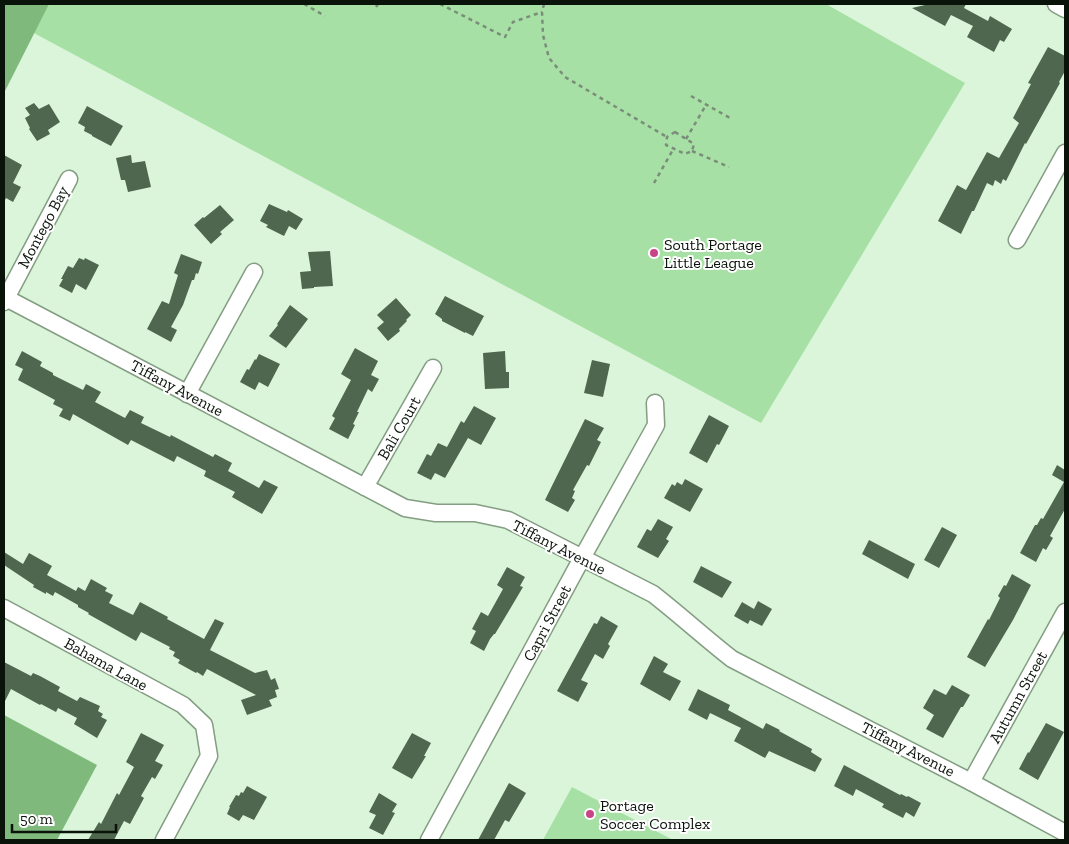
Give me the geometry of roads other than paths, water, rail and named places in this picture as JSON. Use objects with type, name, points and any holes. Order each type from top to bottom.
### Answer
[{"type":"street","points":[[1056,4],[1065,9]]},
{"type":"street","points":[[1017,240],[1065,153]]},
{"type":"street","name":"Montego Bay","points":[[5,300],[69,179]]},
{"type":"street","points":[[187,394],[254,272]]},
{"type":"street","name":"Tiffany Avenue","points":[[5,300],[405,508],[436,513],[475,513],[508,520],[653,594],[732,659],[971,782],[1065,833]]},
{"type":"street","name":"Bali Court","points":[[365,487],[433,368]]},
{"type":"street","name":"Capri Street","points":[[429,840],[656,425],[655,404]]},
{"type":"street","name":"Bahama Lane","points":[[4,608],[183,705],[204,725],[209,756],[164,840]]},
{"type":"street","name":"Autumn Street","points":[[971,782],[1065,612]]},
{"type":"place","name":"South Portage Little League","points":[[654,253]]},
{"type":"place","name":"Portage Soccer Complex","points":[[590,814]]}]
